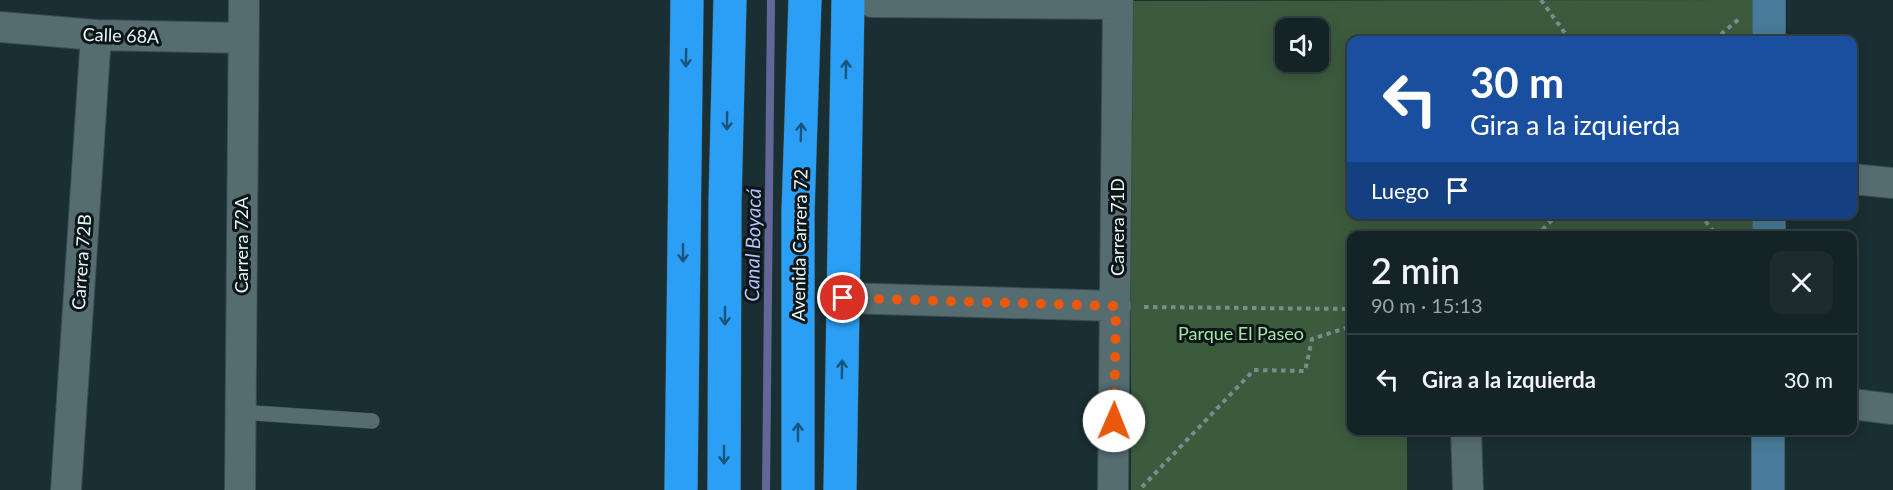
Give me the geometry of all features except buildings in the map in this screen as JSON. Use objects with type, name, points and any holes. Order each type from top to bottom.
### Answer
[{"type":"highway","points":[[681,490],[687,0]]},
{"type":"highway","points":[[724,490],[725,203],[730,0]]},
{"type":"highway","name":"Avenida Carrera 72","points":[[798,490],[798,212],[805,0]]},
{"type":"highway","points":[[840,490],[845,151],[860,1]]},
{"type":"highway","points":[[798,212],[845,151]]},
{"type":"street","name":"Carrera 72A","points":[[240,490],[244,0]]},
{"type":"street","points":[[1769,0],[1769,36]]},
{"type":"street","points":[[860,1],[1118,2]]},
{"type":"street","name":"Carrera 71D","points":[[1113,490],[1118,2]]},
{"type":"street","name":"Calle 68A","points":[[0,27],[96,35],[243,38]]},
{"type":"street","name":"Carrera 72B","points":[[66,490],[96,35]]},
{"type":"street","points":[[1857,179],[1893,183]]},
{"type":"street","points":[[843,298],[1116,306]]},
{"type":"street","points":[[1857,405],[1893,409]]},
{"type":"street","points":[[1466,435],[1468,490]]},
{"type":"street","points":[[1768,435],[1768,490]]},
{"type":"lane","points":[[240,412],[372,421]]},
{"type":"path","points":[[1541,0],[1567,36]]},
{"type":"path","points":[[1541,231],[1553,219]]},
{"type":"path","points":[[1704,219],[1713,231]]},
{"type":"path","points":[[1116,306],[1347,309]]},
{"type":"path","points":[[1139,490],[1254,370],[1305,371],[1312,339],[1347,328]]},
{"type":"green space","name":"Parque El Paseo","points":[[1758,0],[1758,36],[1347,36],[1347,219],[1758,219],[1758,231],[1347,231],[1347,435],[1407,435],[1407,490],[1131,490],[1131,1]]},
{"type":"waterway","name":"Canal Boyacá","points":[[766,490],[771,0]]},
{"type":"route","points":[[843,298],[1116,306],[1114,421]]}]
